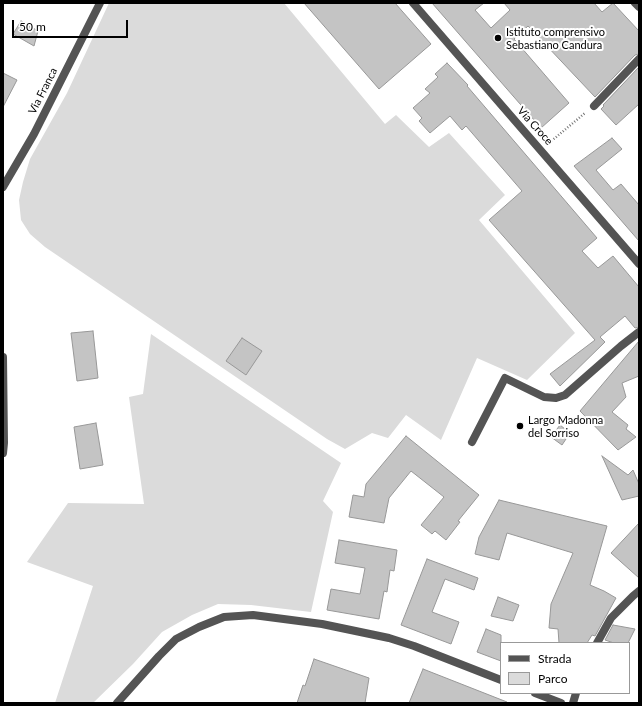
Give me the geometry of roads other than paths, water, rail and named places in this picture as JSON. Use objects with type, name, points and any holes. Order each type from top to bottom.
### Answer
[{"type":"street","name":"Via Franca","points":[[3,187],[34,134],[100,3]]},
{"type":"street","name":"Via Croce","points":[[413,3],[639,264]]},
{"type":"street","points":[[635,3],[639,7]]},
{"type":"street","points":[[594,106],[639,59]]},
{"type":"street","points":[[472,442],[505,378],[544,397],[556,398],[565,395],[639,332]]},
{"type":"street","points":[[3,357],[3,453]]},
{"type":"street","points":[[598,642],[611,618],[639,591]]},
{"type":"street","points":[[117,703],[176,639],[199,627],[224,617],[253,616],[276,618],[322,624],[389,638],[414,646],[500,680]]},
{"type":"street","points":[[538,694],[561,703]]},
{"type":"place","name":"Istituto comprensivo Sebastiano Candura","points":[[498,38]]},
{"type":"place","name":"Largo Madonna del Sorriso","points":[[520,426]]}]
